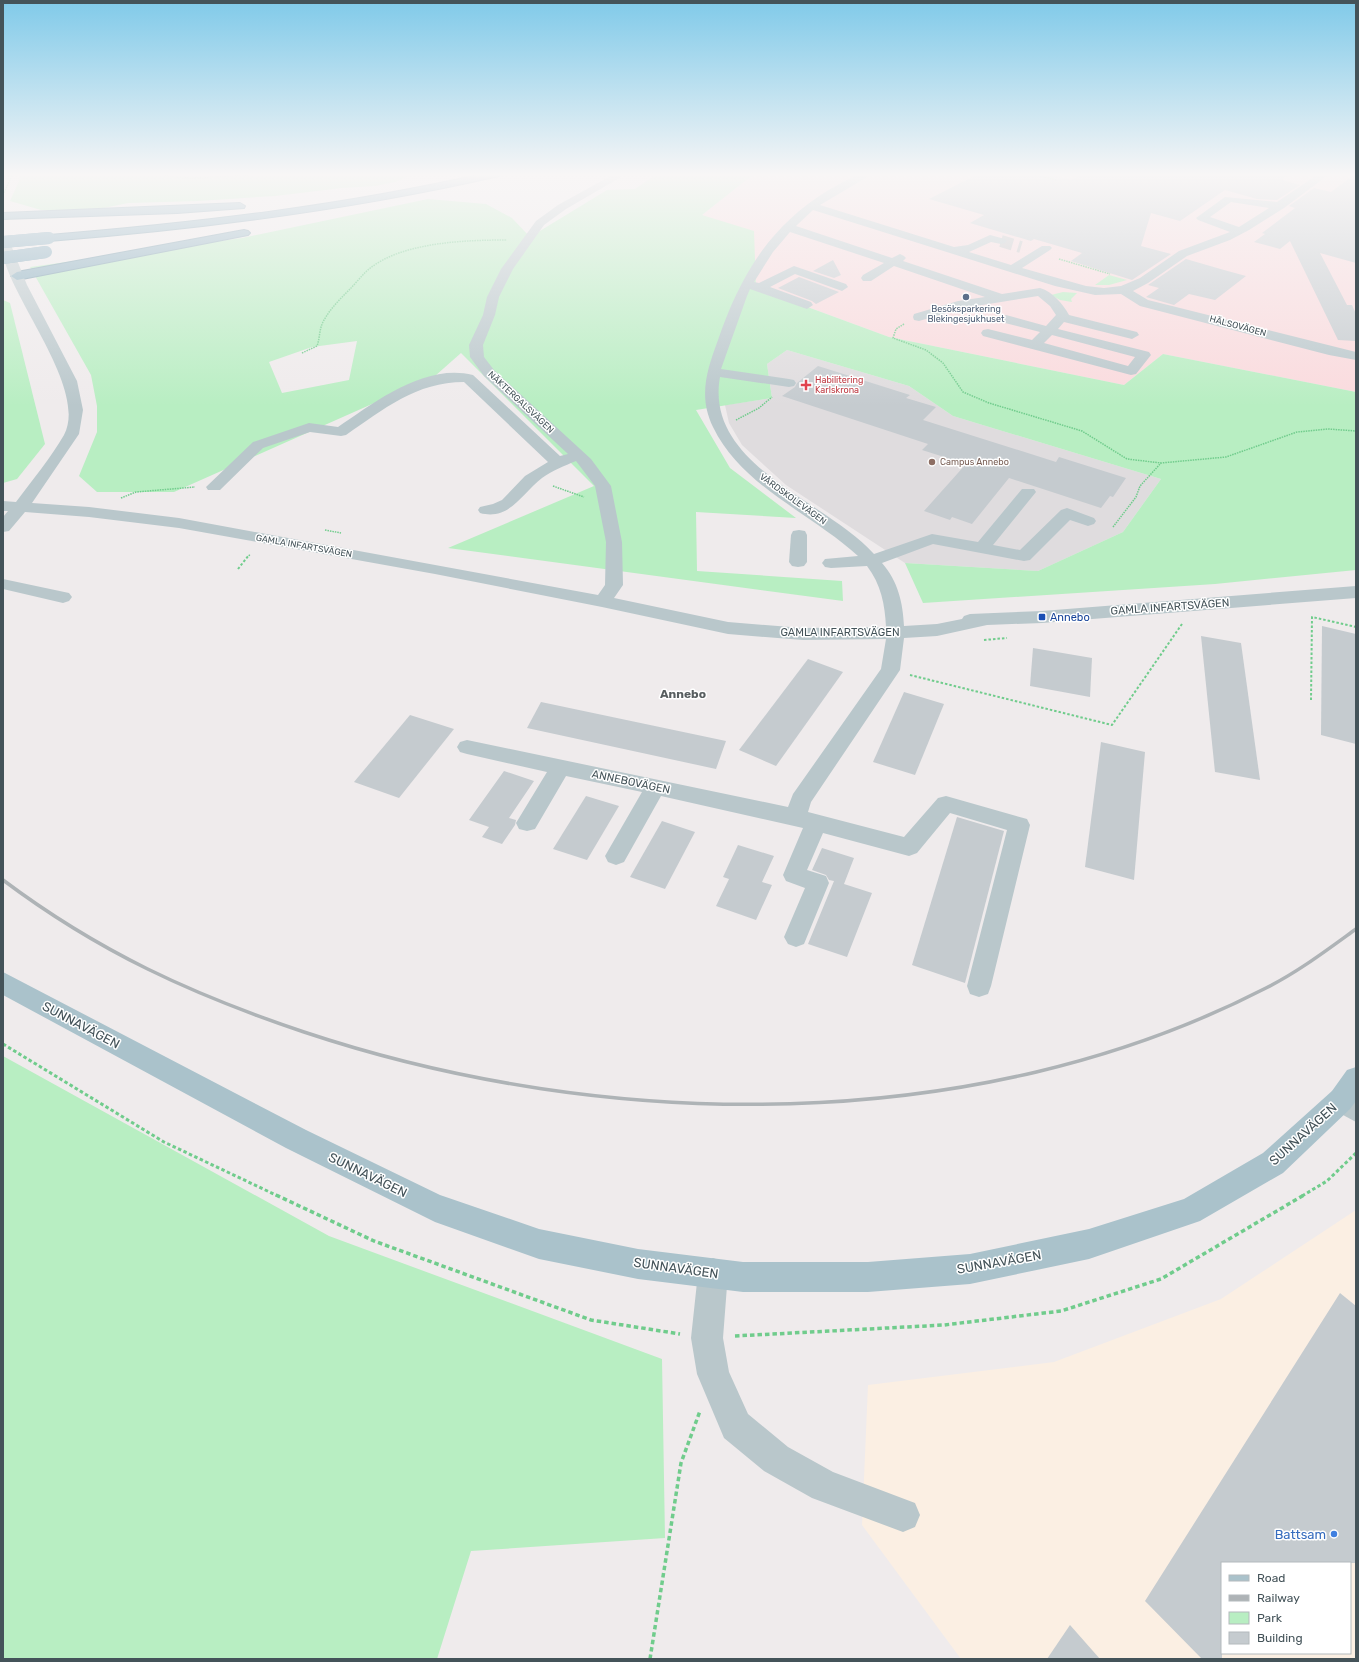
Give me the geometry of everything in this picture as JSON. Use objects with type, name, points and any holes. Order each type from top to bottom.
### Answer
[{"type":"highway","points":[[3,258],[60,251]]},
{"type":"highway","points":[[16,282],[161,251]]},
{"type":"main road","name":"SUNNAVÄGEN","points":[[3,983],[296,1139],[435,1208],[539,1244],[638,1264],[743,1277],[868,1277],[970,1268],[1089,1244],[1190,1211],[1272,1164],[1351,1096]]},
{"type":"street","points":[[3,527],[21,507],[72,434],[76,410],[70,381],[16,282],[6,251]]},
{"type":"street","name":"NÄKTERGALSVÄGEN","points":[[521,251],[507,269],[493,297],[489,315],[476,345],[477,357],[489,373],[500,384],[586,462],[603,486],[614,542],[614,585],[602,601]]},
{"type":"street","name":"VÅRDSKOLEVÄGEN","points":[[766,251],[745,283],[735,306],[714,372],[711,386],[712,405],[720,426],[731,446],[748,464],[773,486],[833,529],[871,561],[886,583],[892,603],[894,627]]},
{"type":"street","points":[[858,251],[998,297]]},
{"type":"street","points":[[851,261],[869,251]]},
{"type":"street","points":[[957,251],[1050,281],[1092,290],[1124,290],[1139,283],[1177,257],[1194,251]]},
{"type":"street","points":[[991,251],[1025,261]]},
{"type":"street","points":[[1012,269],[1042,251]]},
{"type":"street","points":[[867,278],[904,256]]},
{"type":"street","points":[[760,288],[794,270],[842,287]]},
{"type":"street","points":[[919,317],[962,304],[998,297],[1040,292],[1050,281]]},
{"type":"street","points":[[745,283],[807,305]]},
{"type":"street","name":"HÄLSOVÄGEN","points":[[1124,290],[1144,303],[1242,327],[1334,352],[1356,356]]},
{"type":"street","points":[[1035,345],[1063,315],[1055,303],[1040,292]]},
{"type":"street","points":[[1061,317],[1132,336]]},
{"type":"street","points":[[988,333],[1131,371],[1144,355],[1006,319]]},
{"type":"street","points":[[714,372],[789,383]]},
{"type":"street","points":[[218,483],[258,445],[309,427],[341,432],[396,395],[429,380],[449,376],[468,378],[489,373]]},
{"type":"street","points":[[468,378],[557,462]]},
{"type":"street","points":[[486,510],[495,510],[510,503],[532,478],[545,468],[557,462],[579,455]]},
{"type":"street","points":[[982,548],[1028,492]]},
{"type":"street","name":"GAMLA INFARTSVÄGEN","points":[[3,506],[90,512],[179,523],[602,601],[728,628],[803,634],[894,627],[938,630],[984,620],[1152,609],[1356,592]]},
{"type":"street","points":[[831,563],[871,561],[932,538],[1024,556],[1067,513],[1088,521]]},
{"type":"street","points":[[798,562],[799,535]]},
{"type":"street","points":[[3,584],[63,598]]},
{"type":"street","points":[[796,937],[818,884],[794,875],[806,820],[801,800],[890,670],[895,650],[894,627]]},
{"type":"street","name":"ANNEBOVÄGEN","points":[[467,747],[806,820],[909,847],[946,804],[1019,826],[979,986]]},
{"type":"street","points":[[527,823],[561,767]]},
{"type":"street","points":[[616,856],[656,788]]},
{"type":"street","points":[[713,1273],[707,1338],[713,1374],[736,1426],[776,1459],[824,1486],[903,1515]]},
{"type":"path","points":[[302,353],[317,346],[322,324],[329,313],[369,269],[395,255],[414,251]]},
{"type":"path","points":[[1042,251],[1065,254],[1058,258],[1139,283]]},
{"type":"path","points":[[919,317],[896,329],[893,338],[926,350],[942,363],[963,392],[989,403],[1082,431],[1127,459],[1161,463],[1226,457],[1297,432],[1328,429],[1356,431]]},
{"type":"path","points":[[736,420],[759,408],[789,383]]},
{"type":"path","points":[[1113,526],[1136,497],[1140,486],[1161,463]]},
{"type":"path","points":[[532,478],[607,505]]},
{"type":"path","points":[[120,498],[136,492],[218,483]]},
{"type":"path","points":[[238,569],[250,554]]},
{"type":"path","points":[[1311,700],[1312,617],[1356,627]]},
{"type":"path","points":[[890,670],[1112,725],[1186,618]]},
{"type":"path","points":[[650,1659],[681,1463],[713,1374]]},
{"type":"shaded area","points":[[728,251],[1356,251],[1356,392],[1163,354],[1124,385],[889,337],[756,288]]},
{"type":"shaded area","name":"Campus Annebo","points":[[787,350],[909,386],[953,416],[1161,479],[1123,532],[1038,571],[905,563],[786,485],[742,445],[729,423],[725,405],[772,398],[767,364]]},
{"type":"shaded area","points":[[1356,1210],[1356,1659],[961,1659],[862,1525],[868,1385],[1054,1362],[1221,1299]]},
{"type":"green space","points":[[150,251],[755,251],[756,288],[889,337],[1124,385],[1163,354],[1356,392],[1356,570],[1215,584],[923,603],[905,563],[1038,571],[1123,532],[1161,479],[953,416],[909,386],[787,350],[767,364],[772,398],[696,410],[730,468],[796,518],[696,512],[697,571],[842,581],[843,601],[448,548],[594,486],[461,353],[435,376],[174,492],[97,492],[79,476],[97,432],[97,406],[91,375],[30,267]],"holes":[[[357,341],[349,380],[282,393],[269,362],[312,347]]]},
{"type":"green space","points":[[1109,275],[1127,280],[1109,285],[1095,285]]},
{"type":"green space","points":[[1063,292],[1077,293],[1071,299],[1072,302],[1060,300],[1051,295]]},
{"type":"green space","points":[[3,300],[10,303],[45,444],[17,479],[3,483]]},
{"type":"green space","points":[[3,1056],[329,1236],[662,1359],[665,1538],[471,1551],[437,1659],[3,1659]]},
{"type":"building","points":[[1074,251],[1158,251],[1171,254],[1132,280],[1071,261],[1082,253]]},
{"type":"building","points":[[1295,251],[1356,251],[1356,263],[1320,253],[1347,305],[1352,305],[1356,314],[1356,341],[1338,340]]},
{"type":"building","points":[[1186,259],[1246,276],[1215,300],[1189,294],[1174,305],[1146,297],[1159,288],[1148,285]]},
{"type":"building","points":[[833,260],[841,275],[834,278],[813,271]]},
{"type":"building","points":[[799,277],[839,292],[816,304],[812,301],[778,288]]},
{"type":"building","points":[[818,366],[910,395],[906,398],[936,407],[923,420],[1056,462],[1059,457],[1126,478],[1113,497],[1110,496],[1101,508],[1009,478],[972,524],[952,517],[950,520],[924,511],[966,464],[922,450],[928,444],[782,396],[795,387],[797,383]]},
{"type":"building","points":[[1322,626],[1356,634],[1356,744],[1321,735]]},
{"type":"building","points":[[1201,636],[1241,643],[1260,780],[1215,772]]},
{"type":"building","points":[[1033,648],[1092,658],[1090,697],[1030,686]]},
{"type":"building","points":[[808,659],[843,672],[776,766],[739,750]]},
{"type":"building","points":[[904,692],[944,704],[915,775],[873,762]]},
{"type":"building","points":[[541,702],[726,741],[716,769],[527,728]]},
{"type":"building","points":[[410,715],[454,729],[399,798],[354,782]]},
{"type":"building","points":[[1101,742],[1145,752],[1134,880],[1085,867]]},
{"type":"building","points":[[504,771],[534,781],[509,818],[516,820],[515,825],[502,844],[482,837],[489,827],[469,820]]},
{"type":"building","points":[[586,796],[619,806],[587,860],[553,849]]},
{"type":"building","points":[[957,817],[1004,831],[965,983],[912,965]]},
{"type":"building","points":[[662,821],[695,832],[665,889],[630,877]]},
{"type":"building","points":[[738,845],[774,856],[762,882],[772,885],[756,920],[716,906],[729,879],[723,877]]},
{"type":"building","points":[[822,848],[854,858],[844,884],[872,893],[847,957],[808,944],[834,881],[829,880],[826,875],[812,870]]},
{"type":"building","points":[[1340,1293],[1356,1306],[1356,1563],[1221,1562],[1222,1659],[1202,1659],[1145,1601]]},
{"type":"building","points":[[1070,1625],[1100,1659],[1047,1659]]},
{"type":"railway","points":[[3,880],[39,906],[75,929],[147,969],[223,1002],[304,1032],[420,1065],[542,1089],[665,1102],[790,1104],[915,1094],[1036,1072],[1154,1037],[1266,988],[1301,968],[1356,929]]},
{"type":"place","name":"Besöksparkering Blekingesjukhuset","points":[[966,297]]},
{"type":"place","name":"Habilitering Karlskrona","points":[[806,385]]},
{"type":"place","name":"Campus Annebo","points":[[932,462]]},
{"type":"place","name":"Annebo","points":[[1042,617]]},
{"type":"place","name":"Battsam","points":[[1334,1534]]},
{"type":"district","name":"Annebo","points":[[683,694]]}]
